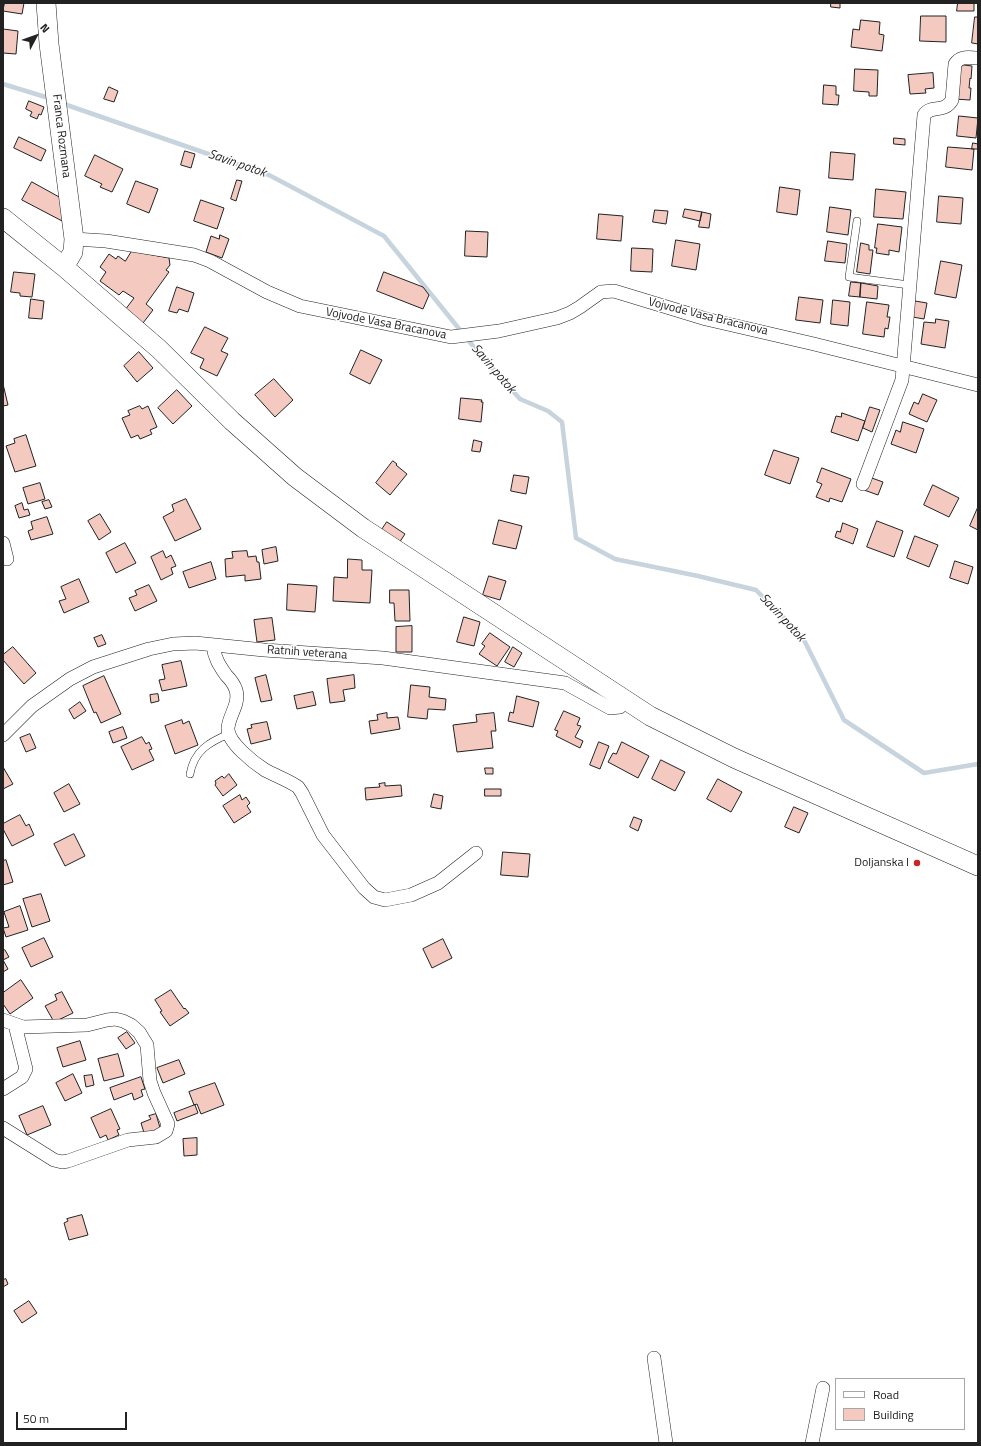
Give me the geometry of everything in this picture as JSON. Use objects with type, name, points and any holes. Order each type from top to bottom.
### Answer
[{"type":"street","name":"Franca Rozmana","points":[[46,3],[49,44],[74,239],[73,252],[64,267]]},
{"type":"street","points":[[863,484],[902,380],[924,115],[930,110],[943,109],[949,105],[952,100],[955,64],[957,61],[964,57],[978,58]]},
{"type":"street","points":[[3,218],[64,267],[159,349],[232,421],[295,477],[369,532],[650,716],[734,758],[978,866]]},
{"type":"street","name":"Vojvode Vasa Bracanova","points":[[74,239],[106,241],[194,255],[210,261],[267,292],[300,306],[451,337],[499,331],[557,318],[570,313],[596,295],[607,291],[614,291],[706,319],[936,373],[978,385]]},
{"type":"street","points":[[3,543],[7,559]]},
{"type":"street","name":"Ratnih veterana","points":[[3,735],[32,706],[70,679],[93,667],[149,649],[173,644],[195,643],[264,650],[383,658],[565,683],[610,708],[620,707],[626,700]]},
{"type":"street","points":[[213,645],[217,662],[231,681],[236,692],[237,700],[229,722],[229,734],[236,745],[256,764],[298,787],[323,835],[359,882],[374,897],[385,900],[411,895],[418,892],[438,883],[476,853]]},
{"type":"street","points":[[3,1020],[16,1026],[23,1027],[87,1025],[116,1019],[131,1025],[139,1032],[147,1045],[150,1081],[168,1124],[168,1128],[163,1134],[156,1137],[128,1140],[62,1162],[54,1160],[3,1128]]},
{"type":"street","points":[[3,1089],[22,1077],[26,1069],[16,1026]]},
{"type":"street","points":[[654,1358],[666,1443]]},
{"type":"street","points":[[812,1443],[823,1388]]},
{"type":"lane","points":[[857,221],[849,277],[909,285]]},
{"type":"lane","points":[[190,774],[195,757],[200,751],[229,734]]},
{"type":"building","points":[[5,3],[24,3],[22,14],[3,11]]},
{"type":"building","points":[[831,3],[840,3],[840,8],[831,7]]},
{"type":"building","points":[[958,3],[974,3],[974,11],[957,11]]},
{"type":"building","points":[[921,16],[946,16],[946,42],[920,41]]},
{"type":"building","points":[[975,17],[978,17],[978,44],[972,43]]},
{"type":"building","points":[[861,20],[880,22],[879,34],[884,35],[882,51],[851,47],[853,29],[859,30]]},
{"type":"building","points":[[3,29],[18,31],[16,54],[3,53]]},
{"type":"building","points":[[964,65],[972,66],[969,88],[971,88],[970,100],[954,99],[956,70]]},
{"type":"building","points":[[855,69],[878,70],[877,96],[869,96],[869,92],[854,91]]},
{"type":"building","points":[[933,73],[934,88],[925,89],[926,93],[910,94],[908,75]]},
{"type":"building","points":[[824,85],[836,86],[836,95],[839,95],[838,105],[823,104]]},
{"type":"building","points":[[109,87],[118,91],[114,102],[104,99]]},
{"type":"building","points":[[29,101],[44,107],[41,115],[39,114],[37,119],[30,116],[32,112],[26,109]]},
{"type":"building","points":[[959,116],[978,118],[976,138],[957,136]]},
{"type":"building","points":[[19,137],[46,150],[41,161],[14,148]]},
{"type":"building","points":[[894,138],[905,139],[905,145],[894,144]]},
{"type":"building","points":[[973,143],[978,144],[978,149],[972,149]]},
{"type":"building","points":[[948,147],[974,149],[972,170],[946,167]]},
{"type":"building","points":[[185,151],[195,154],[191,168],[181,165]]},
{"type":"building","points":[[831,152],[855,154],[853,180],[829,178]]},
{"type":"building","points":[[95,155],[123,169],[112,192],[100,187],[102,184],[85,176]]},
{"type":"building","points":[[237,180],[242,181],[236,201],[231,199]]},
{"type":"building","points":[[136,181],[158,189],[149,213],[127,204]]},
{"type":"building","points":[[32,182],[61,198],[64,222],[22,200]]},
{"type":"building","points":[[780,187],[800,190],[797,215],[777,212]]},
{"type":"building","points":[[876,189],[906,192],[903,219],[874,217]]},
{"type":"building","points":[[939,196],[963,198],[961,224],[937,222]]},
{"type":"building","points":[[201,200],[224,208],[217,229],[194,221]]},
{"type":"building","points":[[830,207],[851,210],[848,235],[827,232]]},
{"type":"building","points":[[685,209],[702,212],[700,221],[683,217]]},
{"type":"building","points":[[655,210],[668,211],[666,224],[653,222]]},
{"type":"building","points":[[702,212],[711,214],[709,228],[699,227]]},
{"type":"building","points":[[599,214],[623,216],[621,241],[597,239]]},
{"type":"building","points":[[878,224],[902,227],[899,252],[889,250],[889,255],[876,253],[877,248],[875,248]]},
{"type":"building","points":[[466,231],[488,232],[487,257],[465,256]]},
{"type":"building","points":[[220,235],[229,239],[222,258],[206,252],[211,236],[219,239]]},
{"type":"building","points":[[676,240],[700,244],[696,270],[672,266]]},
{"type":"building","points":[[828,241],[847,244],[845,263],[825,261]]},
{"type":"building","points":[[861,243],[869,245],[869,250],[873,250],[870,274],[857,272]]},
{"type":"building","points":[[632,248],[653,249],[652,272],[631,271]]},
{"type":"building","points":[[132,251],[169,258],[170,265],[166,270],[169,272],[146,304],[153,310],[143,323],[125,310],[134,298],[123,291],[119,295],[100,281],[106,272],[100,267],[109,254],[116,259],[118,256],[125,261]]},
{"type":"building","points":[[941,261],[962,265],[956,298],[935,294]]},
{"type":"building","points":[[14,272],[35,274],[32,297],[20,296],[20,293],[11,292]]},
{"type":"building","points":[[384,272],[423,287],[429,295],[423,309],[377,291]]},
{"type":"building","points":[[851,282],[861,283],[860,297],[849,296]]},
{"type":"building","points":[[861,283],[878,286],[877,299],[860,297]]},
{"type":"building","points":[[177,287],[194,293],[188,312],[179,309],[177,313],[169,311]]},
{"type":"building","points":[[799,297],[823,300],[820,323],[796,320]]},
{"type":"building","points":[[31,299],[44,301],[42,319],[29,318]]},
{"type":"building","points":[[833,300],[850,302],[848,326],[831,324]]},
{"type":"building","points":[[909,300],[927,303],[924,319],[907,316]]},
{"type":"building","points":[[867,302],[889,305],[887,317],[890,317],[888,329],[885,328],[884,337],[863,334]]},
{"type":"building","points":[[936,319],[949,321],[945,348],[921,344],[924,322],[935,323]]},
{"type":"building","points":[[205,327],[228,338],[221,351],[228,354],[217,376],[200,368],[204,359],[191,353]]},
{"type":"building","points":[[361,350],[382,360],[370,384],[350,374]]},
{"type":"building","points":[[139,352],[153,368],[137,382],[124,366]]},
{"type":"building","points":[[274,379],[293,400],[275,417],[255,395]]},
{"type":"building","points":[[3,384],[8,405],[3,406]]},
{"type":"building","points":[[177,390],[192,406],[173,424],[158,408]]},
{"type":"building","points":[[923,394],[937,400],[927,422],[909,414],[914,402],[918,404]]},
{"type":"building","points":[[461,398],[482,400],[481,422],[459,419]]},
{"type":"building","points":[[140,406],[142,409],[148,406],[157,427],[150,430],[152,434],[140,439],[138,435],[131,438],[122,418],[130,415],[128,411]]},
{"type":"building","points":[[870,407],[880,410],[872,432],[863,428]]},
{"type":"building","points":[[842,413],[865,421],[858,441],[831,432],[836,416],[841,417]]},
{"type":"building","points":[[903,422],[924,429],[916,453],[891,444],[896,430],[900,432]]},
{"type":"building","points":[[26,435],[36,466],[15,472],[6,446],[15,443],[14,439]]},
{"type":"building","points":[[474,440],[482,442],[480,452],[472,451]]},
{"type":"building","points":[[774,450],[799,458],[790,484],[765,475]]},
{"type":"building","points":[[393,461],[407,474],[390,495],[376,483]]},
{"type":"building","points":[[822,468],[851,479],[842,502],[830,498],[829,502],[816,497],[822,484],[817,482]]},
{"type":"building","points":[[514,475],[529,477],[526,494],[511,491]]},
{"type":"building","points":[[869,477],[883,482],[878,495],[864,490]]},
{"type":"building","points":[[40,483],[45,499],[28,504],[23,488]]},
{"type":"building","points":[[933,485],[959,498],[949,517],[924,505]]},
{"type":"building","points":[[186,499],[201,529],[175,541],[163,517],[174,511],[172,505]]},
{"type":"building","points":[[49,500],[52,507],[45,509],[42,502]]},
{"type":"building","points":[[22,503],[24,510],[28,509],[30,515],[19,518],[15,506]]},
{"type":"building","points":[[978,507],[978,530],[970,526]]},
{"type":"building","points":[[100,514],[111,532],[99,540],[88,521]]},
{"type":"building","points":[[47,517],[53,534],[31,540],[28,531],[33,529],[31,522]]},
{"type":"building","points":[[499,520],[522,526],[516,549],[493,544]]},
{"type":"building","points":[[877,521],[903,531],[894,557],[867,547]]},
{"type":"building","points":[[387,522],[405,534],[399,543],[381,531]]},
{"type":"building","points":[[843,523],[858,529],[853,544],[835,537],[837,531],[840,532]]},
{"type":"building","points":[[915,536],[938,545],[929,567],[907,558]]},
{"type":"building","points":[[125,543],[136,563],[116,573],[106,553]]},
{"type":"building","points":[[276,547],[278,561],[264,564],[262,550]]},
{"type":"building","points":[[163,551],[166,558],[171,555],[176,566],[171,568],[173,574],[161,580],[151,557]]},
{"type":"building","points":[[247,551],[248,557],[256,556],[257,562],[259,562],[261,579],[245,581],[245,575],[226,577],[225,559],[233,558],[232,552]]},
{"type":"building","points":[[348,559],[362,560],[362,570],[372,570],[370,603],[333,601],[334,577],[347,578]]},
{"type":"building","points":[[955,561],[973,567],[968,584],[950,578]]},
{"type":"building","points":[[211,562],[216,579],[189,588],[183,572]]},
{"type":"building","points":[[489,576],[506,581],[500,600],[483,595]]},
{"type":"building","points":[[79,579],[89,602],[64,613],[59,601],[66,599],[61,587]]},
{"type":"building","points":[[288,584],[317,586],[315,612],[287,610]]},
{"type":"building","points":[[149,585],[157,601],[135,611],[129,598],[137,595],[135,591]]},
{"type":"building","points":[[390,590],[409,590],[410,621],[395,621],[394,603],[390,603]]},
{"type":"building","points":[[464,617],[480,622],[474,646],[457,642]]},
{"type":"building","points":[[272,618],[275,640],[257,642],[254,620]]},
{"type":"building","points":[[412,626],[412,652],[396,652],[396,627]]},
{"type":"building","points":[[490,633],[510,647],[497,666],[479,654],[485,646],[482,644]]},
{"type":"building","points":[[102,635],[106,644],[98,647],[94,638]]},
{"type":"building","points":[[13,647],[36,673],[24,684],[3,660],[3,655]]},
{"type":"building","points":[[513,647],[522,653],[514,667],[505,662]]},
{"type":"building","points":[[181,661],[187,686],[162,691],[159,680],[165,679],[162,665]]},
{"type":"building","points":[[266,675],[272,700],[261,702],[255,678]]},
{"type":"building","points":[[354,675],[355,688],[343,690],[345,701],[330,703],[327,679]]},
{"type":"building","points":[[104,676],[121,714],[101,723],[96,712],[94,713],[83,686]]},
{"type":"building","points":[[411,685],[430,687],[429,697],[446,699],[445,710],[428,709],[427,719],[408,717]]},
{"type":"building","points":[[313,692],[316,705],[297,709],[294,696]]},
{"type":"building","points":[[158,694],[159,701],[151,703],[150,695]]},
{"type":"building","points":[[517,696],[539,702],[533,727],[508,721],[510,712],[513,713]]},
{"type":"building","points":[[80,702],[86,711],[74,719],[69,710]]},
{"type":"building","points":[[564,711],[580,718],[577,725],[581,726],[575,737],[583,741],[580,748],[556,736],[558,731],[555,730]]},
{"type":"building","points":[[387,713],[387,718],[398,717],[400,729],[371,734],[369,721],[378,720],[377,715]]},
{"type":"building","points":[[494,713],[496,731],[491,731],[493,748],[457,752],[453,725],[477,722],[476,715]]},
{"type":"building","points":[[182,720],[183,724],[189,721],[198,745],[175,754],[165,726]]},
{"type":"building","points":[[267,722],[271,739],[251,744],[247,729],[252,728],[251,725]]},
{"type":"building","points":[[123,727],[127,738],[113,743],[109,732]]},
{"type":"building","points":[[30,734],[36,748],[26,752],[20,738]]},
{"type":"building","points":[[142,737],[146,744],[149,742],[152,749],[149,750],[154,760],[132,770],[121,747]]},
{"type":"building","points":[[599,742],[609,746],[600,769],[590,765]]},
{"type":"building","points":[[622,742],[649,756],[638,778],[608,762],[613,753],[616,754]]},
{"type":"building","points":[[661,760],[685,772],[675,791],[652,779]]},
{"type":"building","points":[[3,767],[13,784],[3,789]]},
{"type":"building","points":[[485,768],[493,768],[493,774],[486,774]]},
{"type":"building","points":[[229,774],[237,785],[223,796],[215,785],[215,781],[222,776],[224,778]]},
{"type":"building","points":[[718,779],[742,792],[731,812],[707,799]]},
{"type":"building","points":[[385,783],[385,786],[401,785],[402,796],[366,800],[365,788],[380,787],[379,784]]},
{"type":"building","points":[[69,784],[80,804],[64,812],[54,793]]},
{"type":"building","points":[[485,789],[501,789],[501,796],[485,796]]},
{"type":"building","points":[[434,794],[443,796],[441,809],[431,807]]},
{"type":"building","points":[[240,795],[242,800],[246,797],[250,803],[247,806],[251,812],[234,823],[223,806]]},
{"type":"building","points":[[794,807],[808,813],[799,833],[785,827]]},
{"type":"building","points":[[20,815],[26,826],[29,824],[34,835],[12,846],[3,829],[3,824]]},
{"type":"building","points":[[634,817],[642,820],[638,831],[630,827]]},
{"type":"building","points":[[74,834],[85,856],[65,866],[54,844]]},
{"type":"building","points":[[503,852],[530,854],[528,877],[501,875]]},
{"type":"building","points":[[6,860],[13,882],[3,885],[3,861]]},
{"type":"building","points":[[41,894],[50,921],[32,927],[23,899]]},
{"type":"building","points":[[20,906],[28,930],[6,937],[3,928],[9,927],[4,912]]},
{"type":"building","points":[[44,938],[53,957],[31,967],[22,948]]},
{"type":"building","points":[[443,939],[452,958],[432,968],[423,949]]},
{"type":"building","points":[[5,950],[9,957],[3,960],[3,951]]},
{"type":"building","points":[[3,960],[8,969],[3,972]]},
{"type":"building","points":[[21,980],[33,998],[10,1014],[3,1004],[3,993]]},
{"type":"building","points":[[171,990],[184,1009],[185,1008],[189,1013],[170,1026],[160,1012],[162,1011],[155,1000]]},
{"type":"building","points":[[62,992],[73,1013],[54,1022],[45,1006],[57,1000],[55,995]]},
{"type":"building","points":[[127,1032],[135,1043],[126,1049],[118,1038]]},
{"type":"building","points":[[80,1041],[86,1060],[63,1067],[57,1048]]},
{"type":"building","points":[[118,1054],[124,1076],[104,1081],[98,1059]]},
{"type":"building","points":[[179,1060],[185,1074],[163,1083],[157,1068]]},
{"type":"building","points":[[73,1074],[82,1093],[65,1101],[56,1083]]},
{"type":"building","points":[[92,1075],[94,1085],[86,1087],[84,1076]]},
{"type":"building","points":[[141,1077],[145,1089],[141,1090],[143,1096],[134,1100],[132,1093],[114,1100],[110,1088]]},
{"type":"building","points":[[215,1083],[224,1105],[201,1114],[197,1104],[194,1105],[189,1092]]},
{"type":"building","points":[[195,1105],[198,1113],[177,1121],[174,1113]]},
{"type":"building","points":[[43,1106],[51,1125],[27,1135],[19,1116]]},
{"type":"building","points":[[111,1109],[120,1129],[117,1130],[119,1135],[108,1140],[106,1135],[100,1138],[91,1118]]},
{"type":"building","points":[[156,1114],[161,1131],[145,1136],[141,1123],[151,1119],[149,1116]]},
{"type":"building","points":[[197,1138],[197,1155],[184,1156],[183,1139]]},
{"type":"building","points":[[82,1215],[88,1235],[69,1240],[64,1223],[68,1221],[67,1219]]},
{"type":"building","points":[[6,1279],[8,1284],[3,1287],[3,1280]]},
{"type":"building","points":[[29,1301],[37,1313],[22,1323],[14,1311]]},
{"type":"waterway","name":"Savin potok","points":[[3,84],[52,99]]},
{"type":"waterway","name":"Savin potok","points":[[61,103],[269,175],[384,236],[477,351],[520,399],[548,411],[562,422],[576,538],[615,559],[698,576],[756,590],[802,636],[844,720],[924,773],[978,764]]},
{"type":"place","name":"Doljanska I","points":[[917,863]]}]
